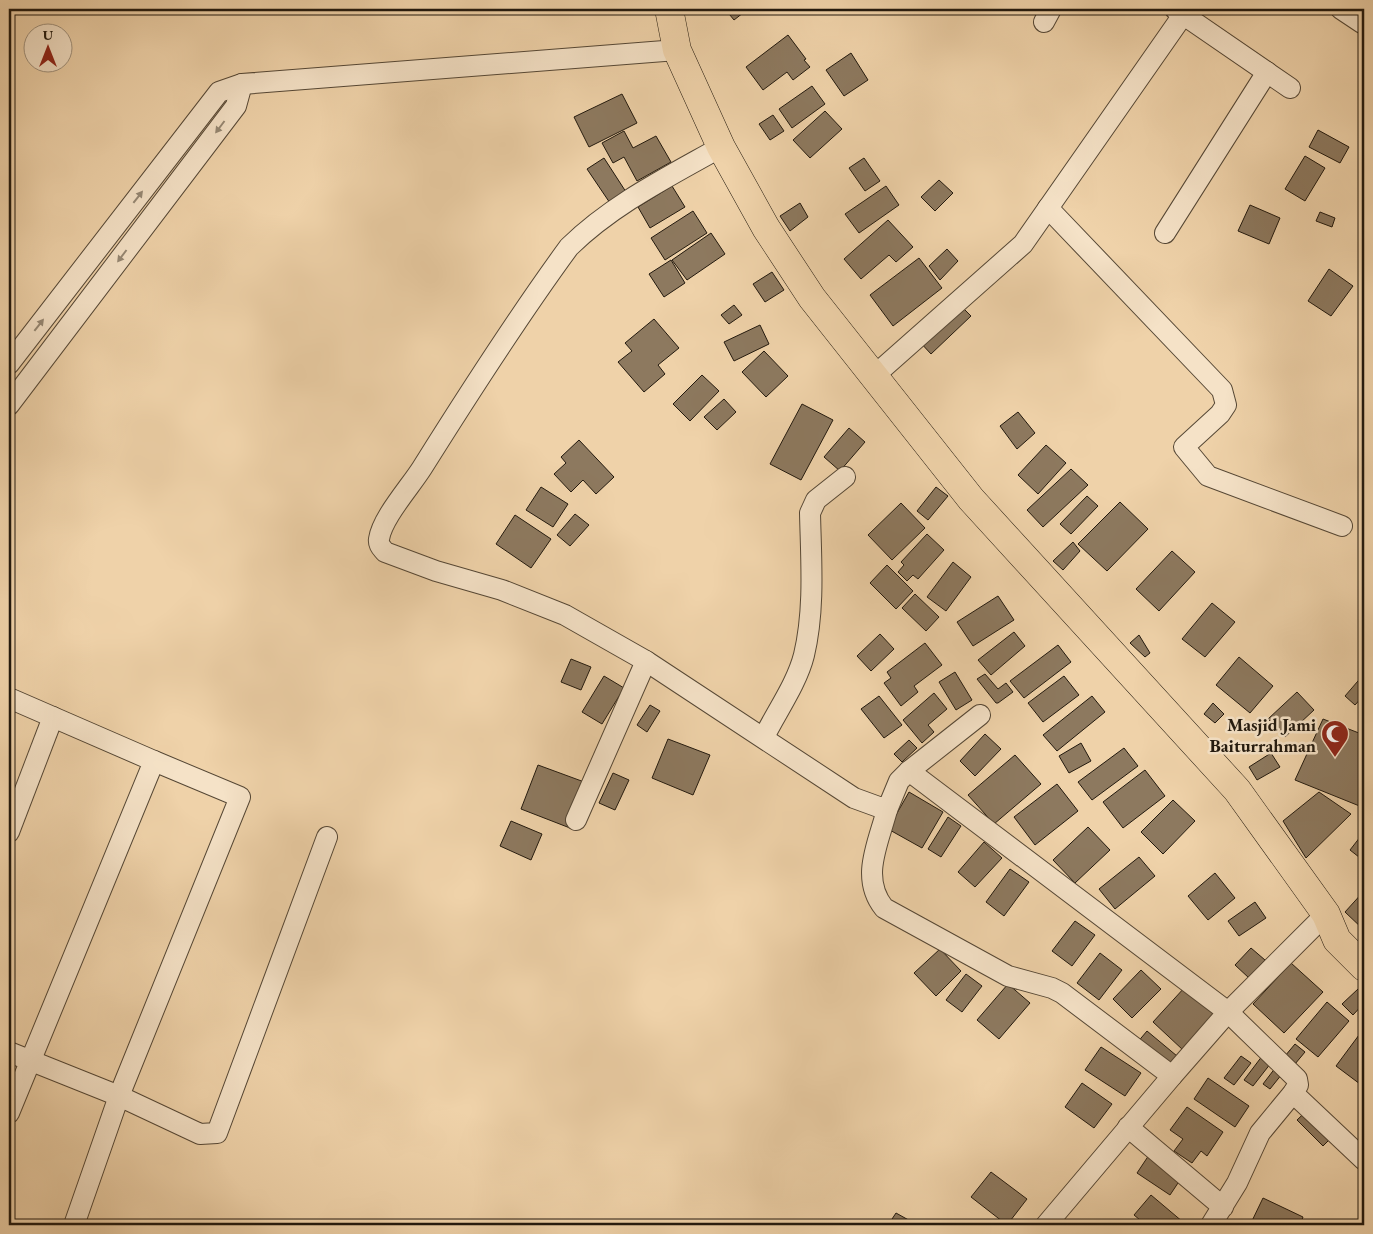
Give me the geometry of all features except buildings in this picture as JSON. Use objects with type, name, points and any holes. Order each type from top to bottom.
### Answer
[{"type":"main road","points":[[669,9],[676,50],[721,147],[766,228],[812,298],[875,375],[971,499],[1237,790],[1326,914],[1337,940],[1364,966]]},
{"type":"street","points":[[1341,9],[1360,26]]},
{"type":"street","points":[[875,375],[1022,244],[1179,12],[1290,88]]},
{"type":"street","points":[[9,364],[219,92],[242,84],[676,50]]},
{"type":"street","points":[[1165,233],[1267,72]]},
{"type":"street","points":[[9,405],[236,106],[242,84]]},
{"type":"street","points":[[721,147],[612,211],[591,226],[570,247],[453,416],[421,470],[394,508],[378,540],[379,546],[385,552],[436,571],[502,590],[566,614],[764,737],[854,798],[887,810]]},
{"type":"street","points":[[1048,208],[1222,390],[1226,405],[1220,414],[1184,447],[1195,462],[1208,476],[1342,526]]},
{"type":"street","points":[[764,737],[796,676],[804,655],[809,622],[810,513],[816,500],[845,477]]},
{"type":"street","points":[[576,820],[646,662]]},
{"type":"street","points":[[9,698],[240,797],[119,1096],[74,1225]]},
{"type":"street","points":[[980,715],[899,781],[887,810],[871,880],[875,897],[884,908],[1008,976],[1052,988],[1062,993],[1172,1076]]},
{"type":"street","points":[[9,832],[53,716]]},
{"type":"street","points":[[9,1113],[154,761]]},
{"type":"street","points":[[909,771],[1228,1012],[1293,1073],[1298,1085],[1260,1133],[1223,1207],[1211,1225]]},
{"type":"street","points":[[9,1052],[119,1096],[200,1134],[217,1133],[327,837]]},
{"type":"street","points":[[1046,1225],[1228,1012],[1326,914]]},
{"type":"street","points":[[1293,1093],[1364,1160]]},
{"type":"street","points":[[1128,1127],[1223,1207]]},
{"type":"place","name":"Masjid Jami Baiturrahman","points":[[1335,758]]}]
